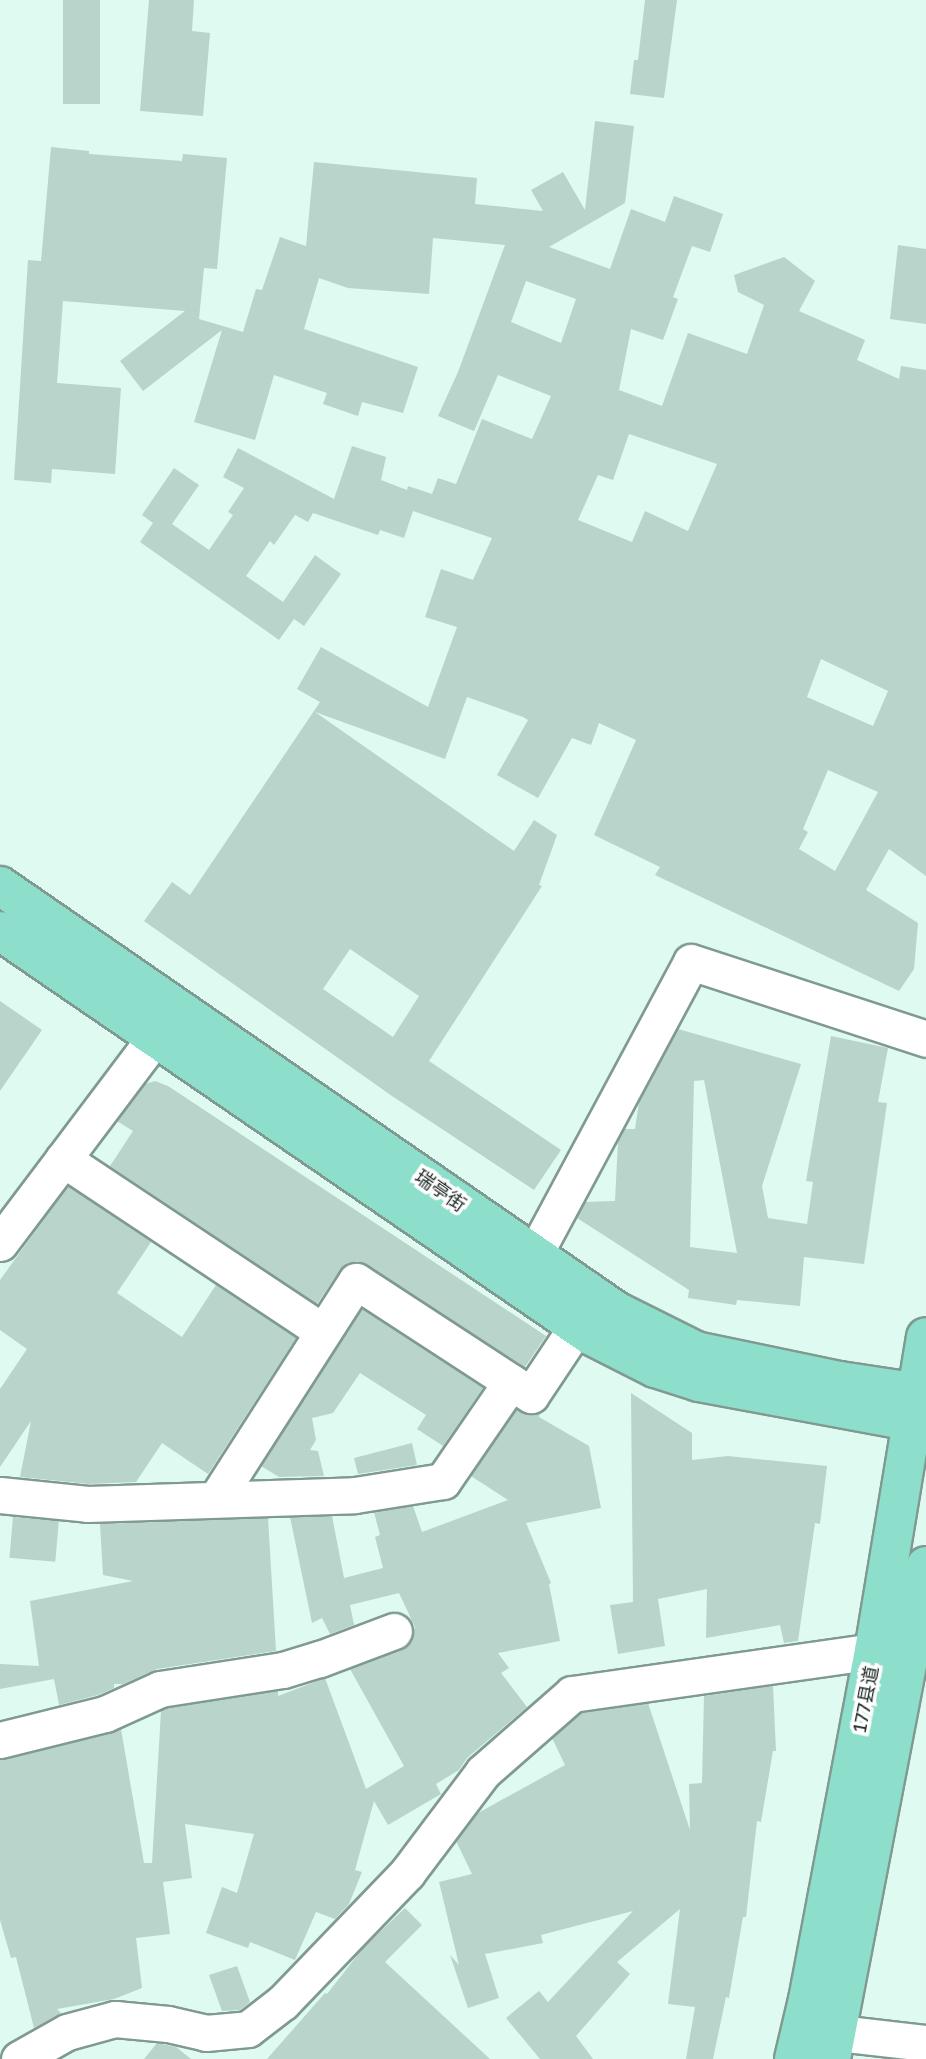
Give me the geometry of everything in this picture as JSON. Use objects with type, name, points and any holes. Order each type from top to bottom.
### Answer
[{"type":"main road","name":"瑞亭街","points":[[0,886],[616,1311],[696,1351],[920,1408]]},
{"type":"main road","name":"瑞亭街","points":[[0,931],[578,1326],[655,1368],[699,1382],[920,1408]]},
{"type":"main road","name":"177县道","points":[[794,2059],[808,2000],[920,1408],[926,1337]]},
{"type":"main road","name":"177县道","points":[[835,2046],[926,1566]]},
{"type":"street","points":[[534,1255],[691,961],[926,1039]]},
{"type":"street","points":[[0,1243],[155,1037]]},
{"type":"street","points":[[64,1159],[323,1332]]},
{"type":"street","points":[[216,1499],[356,1281],[531,1395],[578,1326]]},
{"type":"street","points":[[0,1495],[88,1504],[355,1495],[443,1481],[511,1382]]},
{"type":"street","points":[[0,1740],[105,1714],[160,1689],[283,1670],[320,1659],[394,1630]]},
{"type":"street","points":[[19,2059],[67,2032],[116,2019],[167,2024],[206,2032],[248,2029],[283,2002],[407,1873],[483,1772],[572,1694],[874,1651]]},
{"type":"street","points":[[835,2046],[926,2043]]},
{"type":"building","points":[[63,0],[100,0],[100,104],[63,104]]},
{"type":"building","points":[[149,0],[194,0],[192,31],[210,33],[203,116],[140,111]]},
{"type":"building","points":[[645,0],[677,0],[664,98],[630,94],[634,60],[638,60]]},
{"type":"building","points":[[595,121],[634,126],[625,203],[549,247],[610,269],[631,209],[665,222],[674,196],[723,214],[710,252],[692,246],[673,297],[678,299],[663,340],[631,329],[619,390],[662,406],[688,333],[747,354],[764,305],[738,292],[734,275],[784,257],[815,281],[799,311],[865,340],[857,360],[899,379],[901,366],[926,370],[926,876],[889,849],[866,890],[918,923],[914,969],[899,991],[655,875],[660,867],[594,835],[636,740],[599,723],[591,745],[572,738],[538,798],[497,775],[528,720],[523,717],[467,697],[445,759],[315,712],[514,851],[534,820],[557,835],[539,885],[542,886],[429,1061],[561,1150],[534,1190],[392,1096],[144,921],[172,882],[190,895],[320,702],[297,689],[321,647],[428,707],[457,627],[425,617],[441,569],[473,580],[492,538],[413,511],[404,538],[380,530],[378,535],[313,513],[308,522],[295,515],[274,545],[270,541],[246,576],[283,602],[315,555],[341,574],[304,626],[294,619],[279,640],[140,542],[153,523],[142,515],[174,468],[199,485],[172,524],[209,550],[233,515],[228,512],[244,488],[223,477],[238,448],[334,499],[352,446],[386,457],[381,480],[407,490],[408,486],[432,494],[438,478],[456,484],[482,419],[532,439],[551,396],[498,375],[474,431],[438,416],[458,372],[505,245],[433,238],[429,294],[348,288],[319,278],[304,329],[418,367],[403,413],[362,402],[358,416],[323,404],[327,393],[274,375],[255,440],[194,422],[222,330],[143,391],[120,361],[185,311],[63,301],[57,383],[121,388],[115,474],[52,469],[51,483],[14,480],[28,260],[41,261],[51,147],[89,151],[89,154],[182,161],[183,154],[227,158],[217,269],[204,268],[199,319],[243,332],[256,289],[262,290],[280,237],[306,246],[314,162],[477,178],[475,204],[543,211],[531,190],[563,172],[585,210]],"holes":[[[526,281],[576,299],[561,343],[511,322]],[[629,434],[717,464],[688,531],[645,511],[632,542],[578,520],[598,475],[613,480]],[[821,659],[888,691],[873,726],[807,697]],[[828,770],[878,792],[835,871],[799,849],[808,832],[803,829]],[[350,949],[419,996],[393,1037],[323,989]]]},
{"type":"building","points":[[898,245],[926,249],[926,324],[890,319]]},
{"type":"building","points":[[0,1001],[42,1030],[0,1091]]},
{"type":"building","points":[[678,1029],[801,1064],[762,1186],[768,1218],[807,1224],[813,1182],[806,1181],[831,1036],[888,1048],[878,1102],[887,1103],[864,1264],[804,1257],[800,1306],[737,1300],[736,1305],[688,1298],[689,1290],[577,1218],[585,1202],[615,1201],[618,1141],[624,1129],[635,1129],[639,1102]],"holes":[[[704,1080],[737,1253],[690,1247],[694,1081]]]},
{"type":"building","points":[[155,1081],[168,1086],[546,1336],[525,1367],[358,1261],[347,1263],[340,1270],[317,1304],[110,1166],[133,1131],[117,1121],[145,1084]]},
{"type":"building","points":[[68,1186],[151,1242],[117,1293],[182,1337],[216,1285],[296,1338],[208,1474],[162,1443],[136,1482],[89,1484],[20,1477],[31,1421],[0,1467],[0,1389],[27,1349],[0,1330],[0,1280]]},
{"type":"building","points":[[362,1309],[483,1388],[443,1446],[417,1429],[426,1415],[360,1373],[333,1413],[312,1418],[316,1440],[310,1450],[318,1451],[324,1476],[279,1477],[261,1466]]},
{"type":"building","points":[[631,1393],[692,1433],[692,1460],[728,1456],[827,1466],[820,1524],[815,1523],[798,1641],[784,1643],[780,1625],[706,1638],[707,1589],[658,1599],[665,1646],[618,1654],[610,1605],[633,1602]]},
{"type":"building","points":[[516,1410],[529,1415],[540,1413],[539,1417],[589,1446],[601,1508],[526,1523],[551,1583],[549,1584],[560,1641],[498,1653],[509,1668],[501,1673],[527,1707],[467,1758],[459,1770],[436,1784],[441,1794],[388,1825],[374,1801],[355,1870],[362,1872],[349,1904],[335,1919],[316,1912],[295,1960],[250,1942],[248,1948],[206,1933],[222,1887],[237,1893],[254,1834],[185,1824],[192,1878],[163,1882],[170,1934],[136,1938],[142,1988],[114,1999],[57,2009],[61,2013],[34,2028],[16,1957],[11,1958],[0,1920],[0,1760],[121,1729],[144,1863],[152,1863],[161,1711],[166,1708],[278,1691],[278,1696],[325,1678],[366,1789],[404,1766],[350,1669],[402,1649],[410,1643],[415,1627],[399,1593],[350,1605],[354,1625],[330,1634],[322,1618],[312,1623],[290,1517],[332,1516],[344,1578],[383,1568],[375,1537],[380,1535],[374,1512],[413,1506],[422,1532],[508,1500],[471,1476]]},
{"type":"building","points":[[412,1443],[417,1465],[358,1474],[354,1458]]},
{"type":"building","points":[[13,1517],[59,1521],[55,1562],[9,1558]]},
{"type":"building","points":[[268,1518],[276,1651],[157,1669],[123,1684],[114,1684],[114,1688],[98,1695],[59,1705],[54,1679],[0,1689],[0,1664],[39,1666],[30,1601],[133,1581],[103,1575],[100,1524]]},
{"type":"building","points":[[773,1686],[776,1751],[773,1751],[761,1822],[757,1821],[746,1917],[743,1917],[729,1998],[726,1997],[713,2059],[686,2059],[695,2007],[668,2004],[680,1909],[617,1962],[630,1974],[576,2036],[593,2059],[540,2059],[506,2018],[539,1991],[548,2002],[633,1911],[541,1935],[543,1943],[485,1954],[499,1998],[468,2008],[450,1955],[459,1965],[439,1882],[472,1874],[456,1841],[478,1813],[565,1765],[552,1738],[581,1713],[648,1703],[690,1830],[689,1784],[702,1783],[704,1696]]},
{"type":"building","points":[[405,1908],[422,1925],[385,1962],[490,2059],[267,2059],[325,1993],[327,1994],[363,1948]]},
{"type":"building","points":[[237,1966],[250,2002],[240,2010],[222,2011],[209,1975]]},
{"type":"building","points":[[157,2043],[176,2047],[191,2059],[144,2059]]}]
